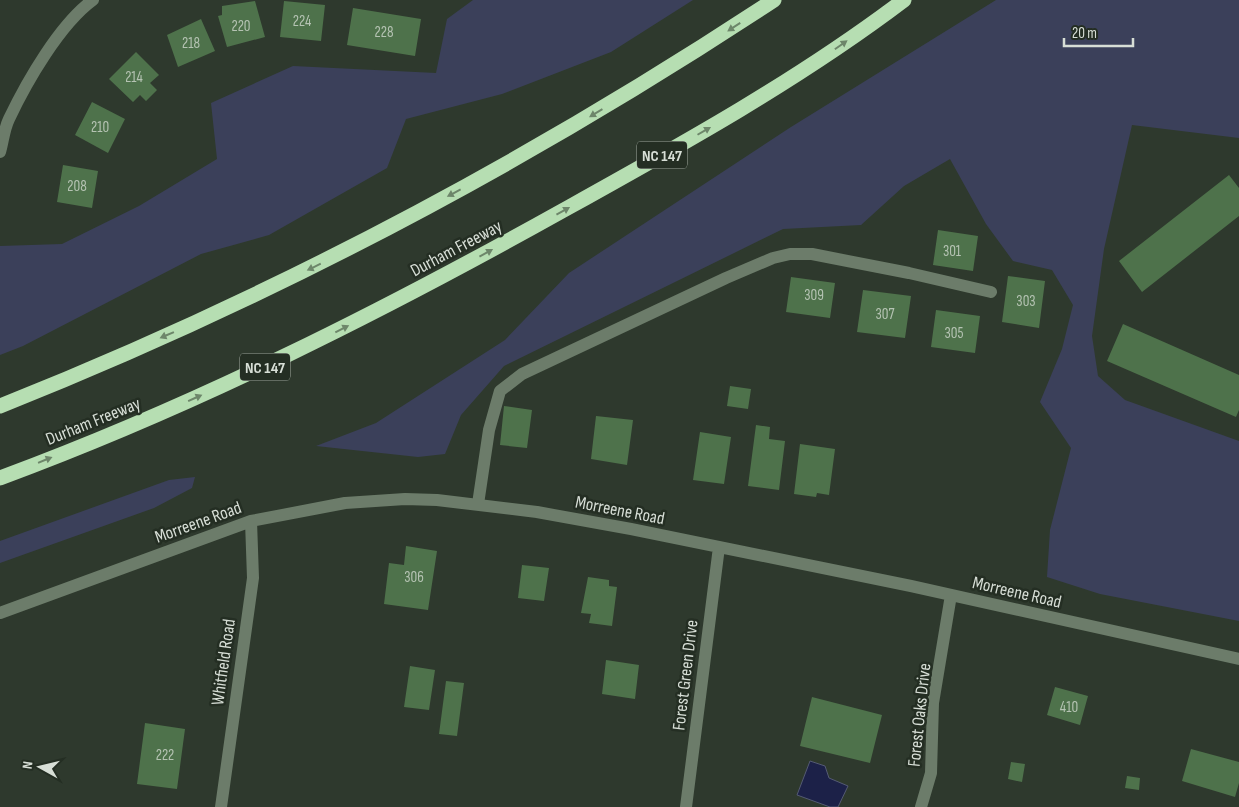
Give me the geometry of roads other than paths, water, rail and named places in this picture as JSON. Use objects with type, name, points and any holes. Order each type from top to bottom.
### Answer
[{"type":"highway","points":[[0,406],[226,309],[335,257],[494,172],[571,127],[669,69],[774,0]]},
{"type":"highway","name":"Durham Freeway","points":[[0,478],[135,424],[248,375],[451,273],[722,120],[801,73],[904,0]]},
{"type":"street","points":[[0,152],[8,120],[47,52],[67,25],[94,0]]},
{"type":"street","points":[[478,504],[489,430],[500,390],[522,374],[717,282],[773,258],[790,254],[812,254],[909,273],[991,292]]},
{"type":"street","name":"Morreene Road","points":[[0,613],[251,522],[316,507],[374,501],[437,500],[478,504],[595,522],[951,595],[1239,659]]},
{"type":"street","name":"Whitfield Road","points":[[221,807],[253,578],[251,522]]},
{"type":"street","name":"Forest Green Drive","points":[[686,807],[719,547]]},
{"type":"street","name":"Forest Oaks Drive","points":[[921,807],[931,773],[933,703],[951,595]]}]
